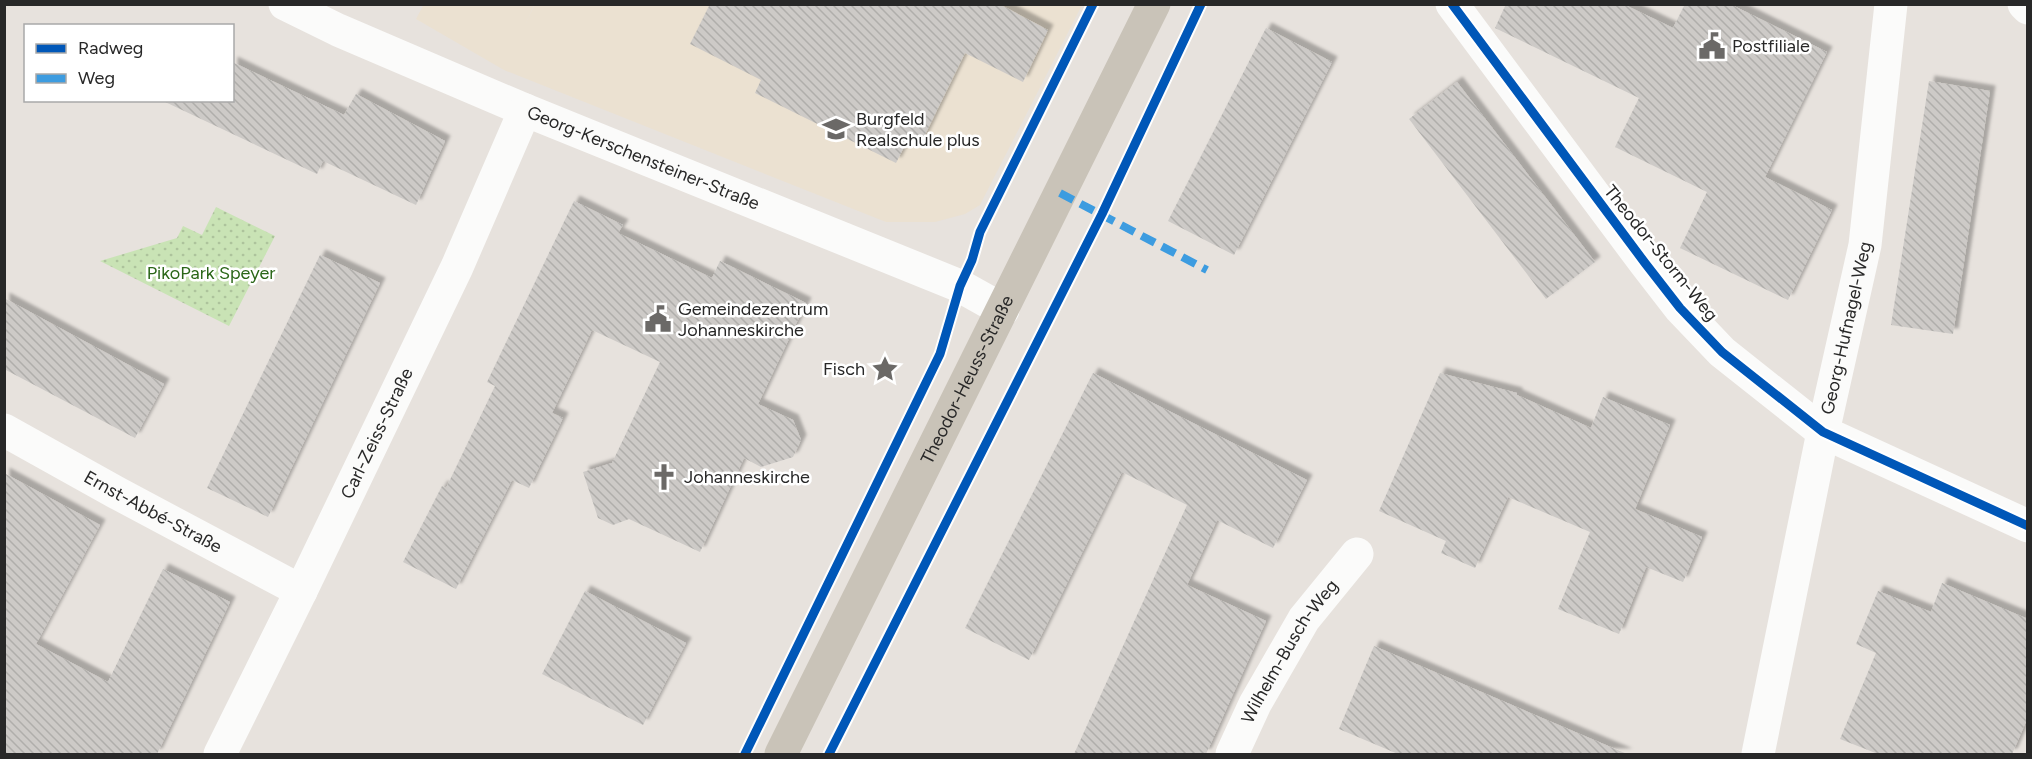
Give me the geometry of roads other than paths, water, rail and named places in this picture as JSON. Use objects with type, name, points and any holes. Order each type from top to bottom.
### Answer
[{"type":"main road","name":"Theodor-Heuss-Straße","points":[[781,754],[1154,4]]},
{"type":"street","name":"Georg-Kerschensteiner-Straße","points":[[285,4],[338,30],[525,110],[960,286],[1003,310]]},
{"type":"street","name":"Theodor-Storm-Weg","points":[[1452,4],[1631,245],[1680,308],[1722,352],[1823,432],[2028,526]]},
{"type":"street","name":"Georg-Hufnagel-Weg","points":[[1758,754],[1823,432],[1865,245],[1891,4]]},
{"type":"street","points":[[2024,4],[2028,8]]},
{"type":"street","name":"Carl-Zeiss-Straße","points":[[220,754],[452,278],[525,110]]},
{"type":"street","name":"Ernst-Abbé-Straße","points":[[4,430],[301,591]]},
{"type":"street","name":"Wilhelm-Busch-Weg","points":[[1232,754],[1255,704],[1304,619],[1357,554]]},
{"type":"place","name":"Postfiliale","points":[[1712,46]]},
{"type":"place","name":"Burgfeld Realschule plus","points":[[836,129]]},
{"type":"place","name":"Gemeindezentrum Johanneskirche","points":[[658,319]]},
{"type":"place","name":"Fisch","points":[[885,369]]},
{"type":"place","name":"Johanneskirche","points":[[664,477]]},
{"type":"park label","name":"PikoPark Speyer","points":[[211,273]]}]
